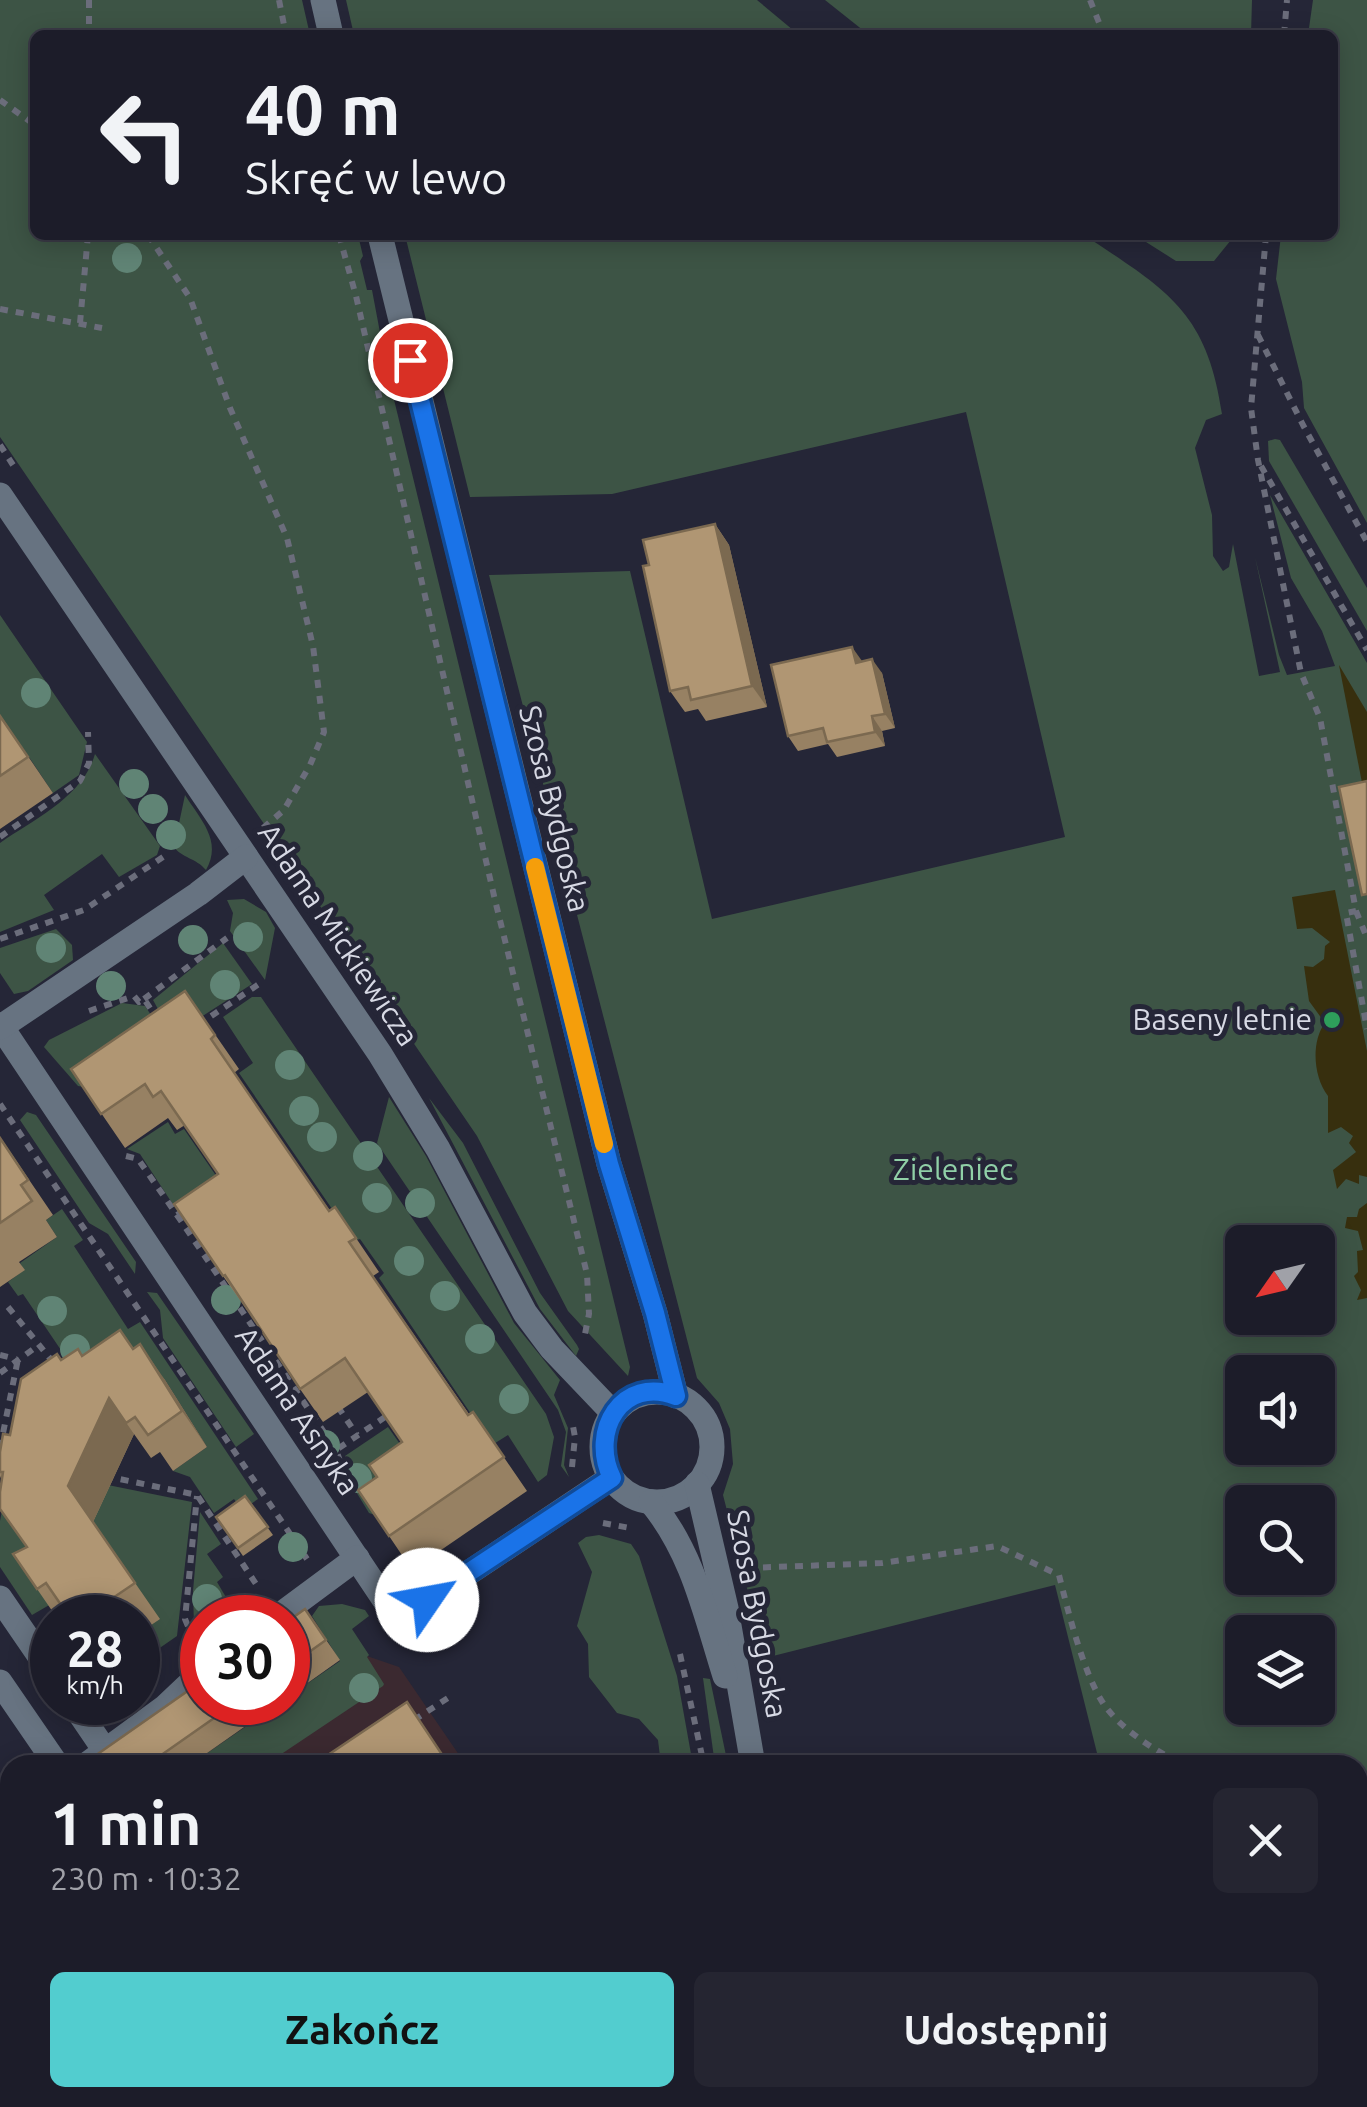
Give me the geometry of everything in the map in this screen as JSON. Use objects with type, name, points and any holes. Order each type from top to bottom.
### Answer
[{"type":"street","points":[[323,0],[331,30]]},
{"type":"street","name":"Szosa Bydgoska","points":[[381,240],[609,1164],[676,1396]]},
{"type":"street","name":"Adama Mickiewicza","points":[[0,495],[410,1101],[525,1313],[552,1349],[613,1413]]},
{"type":"street","points":[[0,1026],[198,894],[246,857]]},
{"type":"street","name":"Adama Asnyka","points":[[0,1026],[398,1620],[612,1478]]},
{"type":"street","points":[[652,1392],[676,1396],[697,1410],[706,1423],[711,1439],[706,1471],[684,1495],[650,1502],[622,1490],[612,1478],[604,1462],[605,1428],[613,1413],[636,1396],[652,1392]]},
{"type":"street","name":"Szosa Bydgoska","points":[[697,1484],[718,1569],[751,1755]]},
{"type":"street","name":"Szosa Bydgoska","points":[[650,1502],[673,1529],[684,1551],[750,1755]]},
{"type":"street","points":[[307,1595],[357,1558]]},
{"type":"street","points":[[0,1598],[30,1642]]},
{"type":"street","points":[[0,1682],[50,1755]]},
{"type":"street","points":[[100,1755],[165,1707],[180,1686]]},
{"type":"street","points":[[82,1725],[95,1755]]},
{"type":"path","points":[[89,0],[89,30]]},
{"type":"path","points":[[279,0],[285,30]]},
{"type":"path","points":[[1090,0],[1102,30]]},
{"type":"path","points":[[1284,30],[1287,0]]},
{"type":"path","points":[[0,100],[30,121]]},
{"type":"path","points":[[80,323],[88,240]]},
{"type":"path","points":[[151,240],[190,298],[230,408],[287,538],[312,646],[324,732],[284,810],[261,830]]},
{"type":"path","points":[[340,240],[499,918],[588,1274],[590,1314],[584,1341]]},
{"type":"path","points":[[1266,240],[1251,408],[1258,460],[1302,673],[1320,718],[1356,911],[1367,938]]},
{"type":"path","points":[[0,309],[102,328]]},
{"type":"path","points":[[1258,333],[1302,425],[1367,542]]},
{"type":"path","points":[[1258,460],[1367,650]]},
{"type":"path","points":[[0,837],[80,780],[89,764],[88,732]]},
{"type":"path","points":[[0,939],[84,910],[169,853]]},
{"type":"path","points":[[1356,911],[1346,913],[1367,1030]]},
{"type":"path","points":[[82,1013],[134,996],[139,1002],[227,938]]},
{"type":"path","points":[[188,1028],[259,984]]},
{"type":"path","points":[[144,999],[162,1026]]},
{"type":"path","points":[[0,1104],[321,1585]]},
{"type":"path","points":[[177,1216],[336,1450],[346,1481]]},
{"type":"path","points":[[8,1306],[60,1369]]},
{"type":"path","points":[[256,1334],[268,1326]]},
{"type":"path","points":[[0,1374],[39,1345]]},
{"type":"path","points":[[0,1356],[18,1359]]},
{"type":"path","points":[[0,1448],[18,1359]]},
{"type":"path","points":[[565,1405],[574,1429],[570,1459],[576,1473]]},
{"type":"path","points":[[338,1406],[357,1435]]},
{"type":"path","points":[[336,1450],[385,1416]]},
{"type":"path","points":[[99,1475],[197,1495],[262,1595]]},
{"type":"path","points":[[187,1595],[197,1495]]},
{"type":"path","points":[[214,1521],[225,1514]]},
{"type":"path","points":[[617,1525],[638,1534]]},
{"type":"path","points":[[718,1569],[882,1563],[997,1546],[1059,1575],[1075,1634],[1103,1704],[1163,1755]]},
{"type":"path","points":[[676,1638],[702,1755]]},
{"type":"path","points":[[406,1726],[451,1696]]},
{"type":"shaded area","points":[[367,1656],[399,1667],[459,1755],[205,1755],[248,1725],[310,1725],[310,1689]]},
{"type":"green space","points":[[0,0],[302,0],[309,30],[30,30],[30,240],[359,240],[363,256],[360,261],[367,290],[372,290],[388,375],[630,1367],[628,1376],[568,1311],[477,1136],[0,437]]},
{"type":"green space","points":[[346,0],[757,0],[793,30],[353,30]]},
{"type":"green space","points":[[825,0],[1252,0],[1251,30],[863,30]]},
{"type":"green space","points":[[1313,0],[1367,0],[1367,523],[1304,408],[1302,382],[1276,279],[1280,240],[1338,240],[1338,30],[1309,30]]},
{"type":"green space","name":"Zieleniec","points":[[406,240],[1092,240],[1159,288],[1193,326],[1206,350],[1222,414],[1206,420],[1195,448],[1212,515],[1213,556],[1223,571],[1229,567],[1233,544],[1259,676],[1280,672],[1255,557],[1287,675],[1335,666],[1322,631],[1291,578],[1270,495],[1367,663],[1367,1755],[1098,1755],[1055,1585],[765,1658],[723,1495],[733,1464],[730,1429],[719,1403],[697,1378],[489,575],[630,571],[712,919],[1065,837],[966,412],[612,494],[470,497]]},
{"type":"green space","points":[[1143,240],[1231,240],[1214,261],[1176,261]]},
{"type":"green space","points":[[1280,440],[1367,588],[1367,631],[1269,461],[1268,441]]},
{"type":"green space","points":[[0,615],[87,742],[79,775],[53,793],[23,748],[0,724]]},
{"type":"green space","points":[[95,754],[160,846],[157,855],[119,877],[102,854],[44,895],[54,910],[0,932],[0,843],[69,795]]},
{"type":"green space","points":[[185,795],[211,840],[211,859],[206,870],[174,847]]},
{"type":"green space","points":[[244,899],[266,912],[275,928],[265,980],[230,931],[233,913],[227,900]]},
{"type":"green space","points":[[56,929],[72,945],[73,960],[28,991],[14,994],[0,973],[0,948]]},
{"type":"green space","points":[[223,943],[252,984],[198,1019],[168,1027],[153,1000]]},
{"type":"green space","points":[[252,997],[261,997],[546,1414],[554,1437],[547,1475],[538,1482],[508,1435],[492,1445],[379,1278],[384,1273],[360,1239],[354,1241],[239,1073],[253,1063],[223,1017]]},
{"type":"green space","points":[[122,1003],[145,1006],[161,1030],[84,1087],[78,1086],[44,1047],[49,1040]]},
{"type":"green space","points":[[389,1097],[426,1156],[514,1323],[560,1380],[554,1395],[568,1428],[564,1465],[569,1477],[561,1466],[566,1432],[558,1410],[377,1143]]},
{"type":"green space","points":[[429,1098],[463,1143],[540,1293],[577,1345],[576,1356],[540,1309]]},
{"type":"green space","points":[[27,1112],[36,1115],[136,1262],[135,1274],[108,1234],[89,1223],[20,1120]]},
{"type":"green space","points":[[168,1122],[175,1134],[184,1129],[219,1180],[181,1206],[174,1206],[140,1154],[127,1149]]},
{"type":"green space","points":[[62,1209],[83,1240],[74,1246],[128,1329],[140,1322],[258,1499],[242,1510],[234,1499],[214,1513],[190,1477],[173,1471],[207,1447],[165,1380],[90,1393],[23,1294],[18,1296],[8,1282],[24,1270],[20,1263],[57,1237],[46,1220]]},
{"type":"green space","points":[[147,1292],[157,1293],[254,1434],[236,1447],[163,1338],[160,1310]]},
{"type":"green space","points":[[388,1427],[424,1478],[378,1516],[369,1513],[355,1490],[345,1456]]},
{"type":"green space","points":[[10,1467],[56,1595],[30,1595],[30,1612],[0,1567],[0,1521]]},
{"type":"green space","points":[[98,1483],[192,1502],[177,1636],[160,1648],[160,1595],[142,1595],[91,1520]]},
{"type":"green space","points":[[200,1512],[221,1544],[207,1554],[223,1577],[217,1582],[225,1595],[193,1595]]},
{"type":"green space","points":[[599,1535],[631,1544],[639,1556],[677,1676],[691,1755],[660,1755],[658,1740],[639,1719],[617,1713],[589,1677],[588,1644],[577,1626],[592,1572],[578,1543]]},
{"type":"green space","points":[[342,1604],[365,1610],[369,1616],[352,1629],[383,1686],[280,1755],[205,1755],[248,1725],[310,1725],[310,1682],[340,1661],[312,1616],[319,1606]]},
{"type":"green space","points":[[703,1678],[710,1679],[726,1755],[714,1755]]},
{"type":"sand","points":[[1339,665],[1367,712],[1367,798],[1365,798]]},
{"type":"sand","points":[[1335,890],[1367,1051],[1367,1177],[1359,1175],[1359,1184],[1346,1179],[1337,1189],[1333,1170],[1356,1152],[1349,1143],[1353,1136],[1341,1127],[1328,1133],[1328,1096],[1319,1079],[1316,1059],[1317,1039],[1325,1023],[1309,1001],[1304,966],[1313,967],[1324,959],[1325,946],[1330,942],[1312,928],[1297,929],[1292,897]]},
{"type":"sand","points":[[1367,1203],[1367,1298],[1357,1300],[1361,1290],[1354,1276],[1358,1272],[1357,1251],[1363,1250],[1358,1231],[1345,1228],[1347,1217],[1357,1217],[1359,1209]]},
{"type":"building","points":[[715,524],[752,686],[691,700],[688,687],[670,691],[643,566],[649,565],[643,540]]},
{"type":"building","points":[[852,647],[856,663],[872,659],[885,714],[872,716],[875,732],[827,742],[823,728],[788,736],[771,665]]},
{"type":"building","points":[[0,716],[28,757],[0,776]]},
{"type":"building","points":[[1367,781],[1367,894],[1362,895],[1339,787]]},
{"type":"building","points":[[185,991],[215,1035],[211,1039],[329,1211],[335,1207],[356,1238],[349,1242],[468,1415],[473,1412],[504,1457],[389,1536],[358,1490],[377,1477],[369,1465],[402,1442],[345,1358],[300,1389],[174,1204],[218,1174],[161,1091],[153,1097],[145,1084],[101,1114],[71,1069]]},
{"type":"building","points":[[0,1138],[28,1180],[21,1185],[32,1201],[0,1223]]},
{"type":"building","points":[[120,1330],[133,1349],[140,1344],[182,1411],[148,1435],[135,1417],[126,1423],[109,1398],[68,1486],[135,1583],[117,1595],[54,1595],[46,1583],[37,1589],[13,1554],[27,1547],[0,1509],[0,1452],[3,1434],[10,1435],[21,1379],[57,1354],[61,1360],[78,1349],[82,1356]]},
{"type":"building","points":[[245,1496],[268,1527],[238,1548],[216,1517]]},
{"type":"building","points":[[310,1616],[326,1640],[310,1651]]},
{"type":"building","points":[[180,1696],[180,1725],[204,1725],[161,1755],[96,1755],[139,1725],[160,1725],[160,1710]]},
{"type":"building","points":[[407,1702],[442,1755],[328,1755]]},
{"type":"slow traffic","points":[[535,867],[604,1144]]},
{"type":"place","name":"Baseny letnie","points":[[1332,1020]]},
{"type":"route","points":[[410,360],[609,1164],[676,1396],[652,1392],[620,1406],[605,1428],[602,1445],[604,1462],[612,1478],[427,1600]]}]
